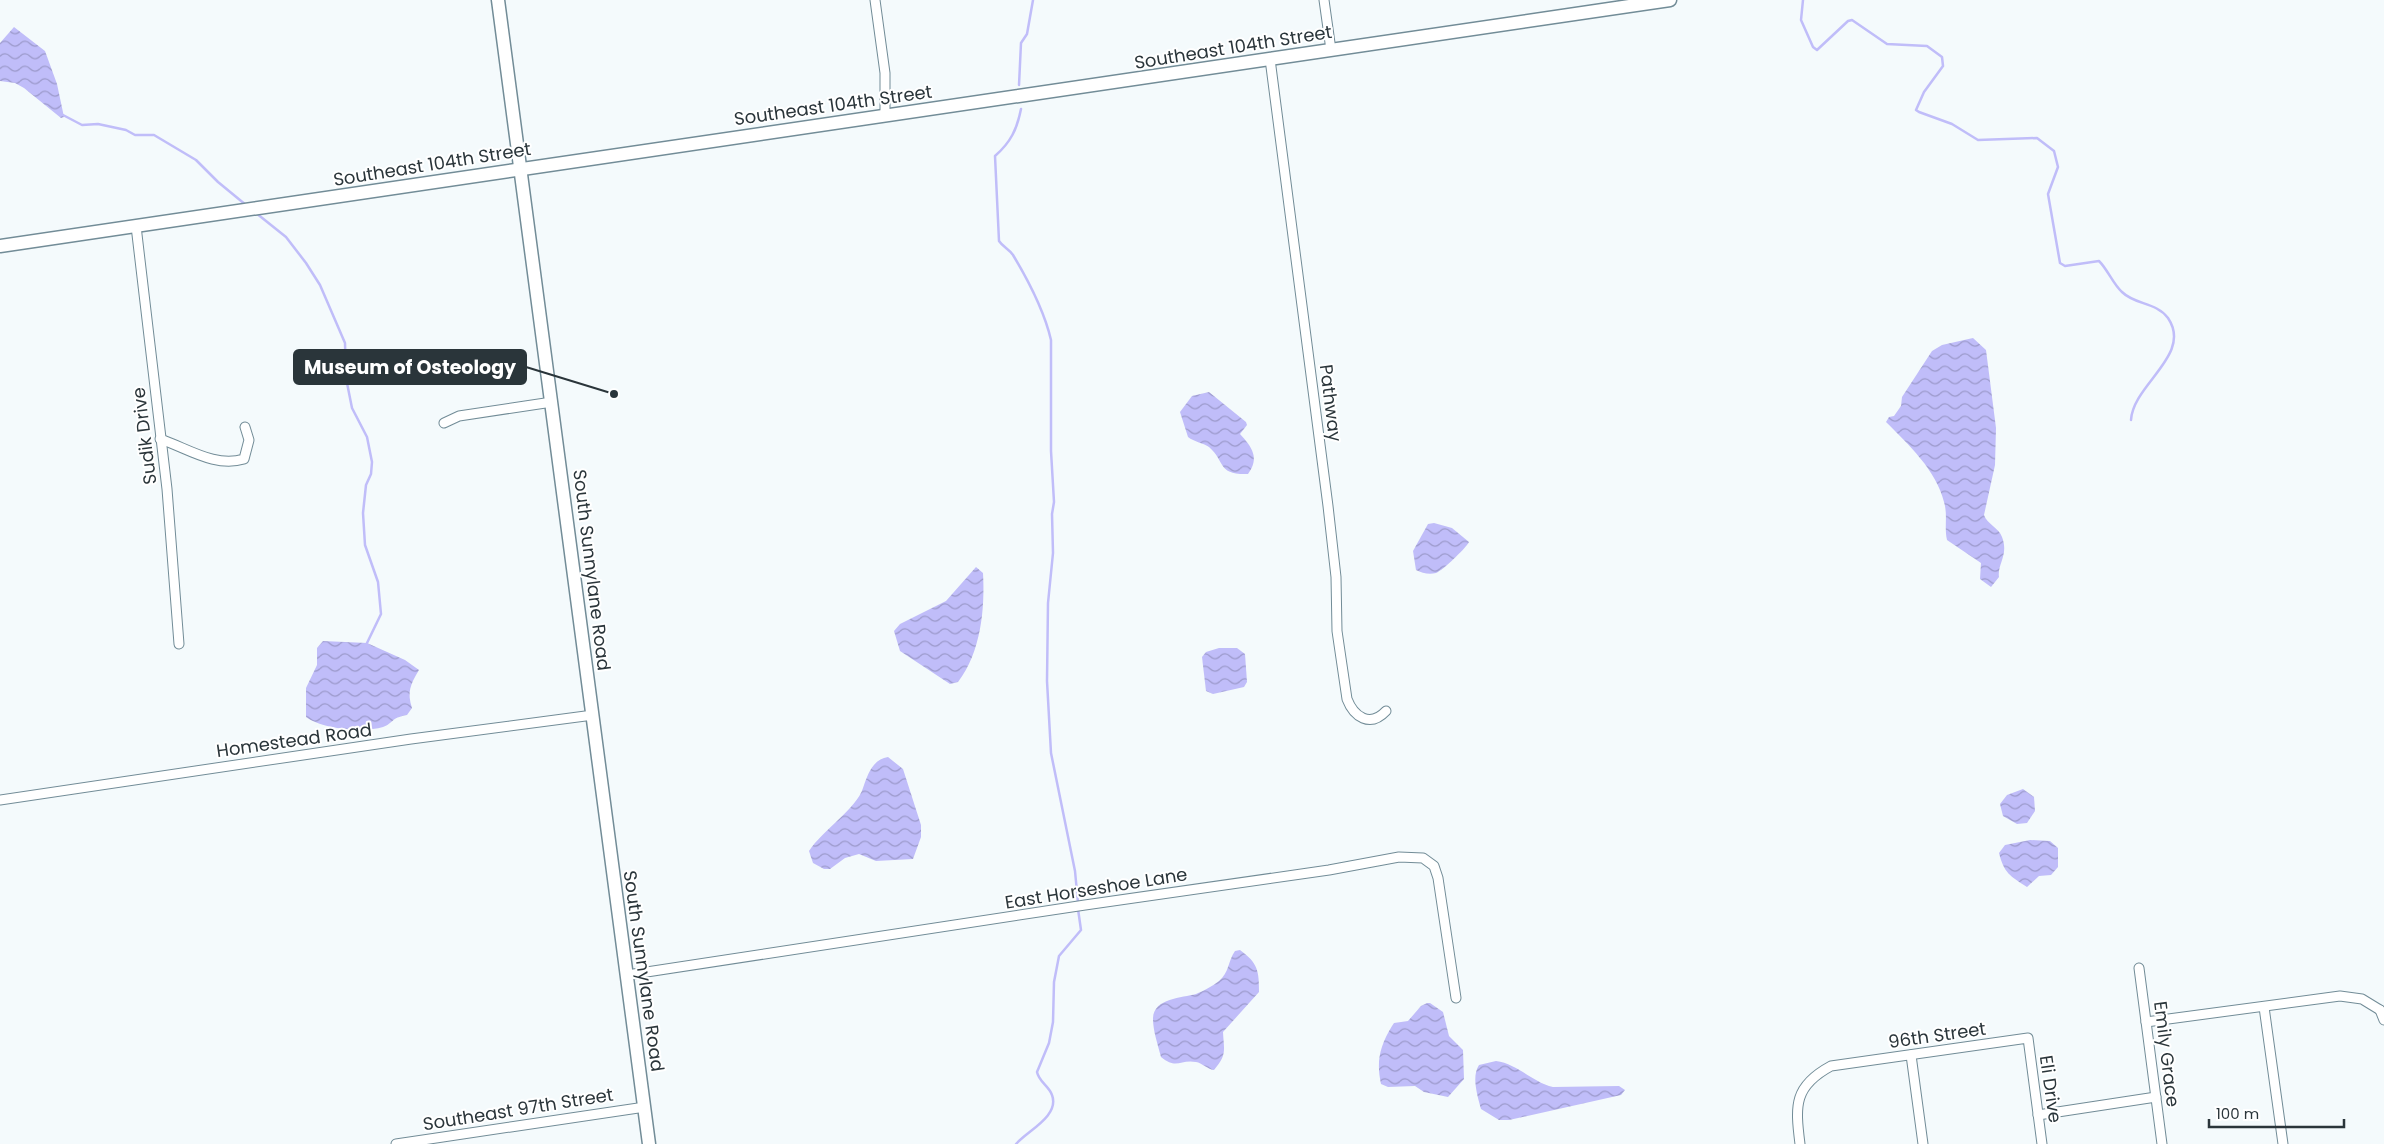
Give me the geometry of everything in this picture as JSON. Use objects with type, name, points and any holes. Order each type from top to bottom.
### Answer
[{"type":"street","name":"South Sunnylane Road","points":[[498,0],[649,1144]]},
{"type":"street","points":[[875,0],[885,73],[884,115]]},
{"type":"street","points":[[1324,0],[1331,50]]},
{"type":"street","name":"Southeast 104th Street","points":[[0,246],[1670,0]]},
{"type":"street","name":"Pathway","points":[[1270,59],[1328,506],[1336,577],[1337,631],[1347,699],[1350,708],[1360,718],[1372,720],[1379,718],[1386,711]]},
{"type":"street","name":"Sudik Drive","points":[[136,226],[167,489],[179,644]]},
{"type":"street","points":[[444,423],[459,416],[552,402]]},
{"type":"street","points":[[160,439],[218,462],[234,462],[244,459],[249,440],[245,428]]},
{"type":"street","name":"Homestead Road","points":[[0,800],[593,715]]},
{"type":"street","name":"East Horseshoe Lane","points":[[627,975],[1410,856],[1423,858],[1434,866],[1438,878],[1456,998]]},
{"type":"street","name":"Emily Grace","points":[[2139,968],[2162,1144]]},
{"type":"street","points":[[2146,1022],[2348,996],[2382,1007],[2384,1020]]},
{"type":"street","points":[[2264,1007],[2283,1144]]},
{"type":"street","name":"96th Street","points":[[1800,1144],[1797,1104],[1802,1089],[1816,1074],[1831,1066],[2028,1038]]},
{"type":"street","name":"Eli Drive","points":[[2028,1038],[2042,1144]]},
{"type":"street","points":[[1911,1055],[1923,1144]]},
{"type":"street","points":[[2038,1115],[2156,1097]]},
{"type":"street","name":"Southeast 97th Street","points":[[396,1144],[645,1107]]},
{"type":"water","points":[[14,27],[45,51],[57,84],[64,117],[61,118],[24,88],[15,83],[0,81],[0,43]]},
{"type":"water","points":[[1973,338],[1986,350],[1996,428],[1995,465],[1984,515],[2002,537],[2004,554],[1999,577],[1991,587],[1980,579],[1981,563],[1947,540],[1945,507],[1935,479],[1921,459],[1886,422],[1889,417],[1894,416],[1901,406],[1902,397],[1932,351],[1942,345]]},
{"type":"water","points":[[1209,392],[1246,422],[1247,425],[1240,434],[1251,448],[1254,458],[1254,463],[1248,474],[1238,474],[1227,470],[1209,447],[1188,437],[1180,412],[1192,396]]},
{"type":"water","points":[[1434,523],[1452,528],[1469,542],[1448,564],[1433,574],[1416,570],[1413,551],[1428,524]]},
{"type":"water","points":[[976,567],[983,573],[982,615],[977,644],[966,670],[958,682],[950,684],[900,651],[894,631],[900,624],[946,601]]},
{"type":"water","points":[[323,641],[367,643],[405,660],[419,670],[410,689],[412,708],[407,715],[395,719],[383,727],[365,730],[332,727],[306,717],[306,688],[317,665],[317,648]]},
{"type":"water","points":[[1219,648],[1237,648],[1245,654],[1247,682],[1244,687],[1213,694],[1206,691],[1202,657],[1206,652]]},
{"type":"water","points":[[888,757],[903,769],[921,825],[921,837],[913,859],[876,861],[859,854],[845,858],[830,869],[824,869],[813,863],[809,851],[854,803],[874,764]]},
{"type":"water","points":[[2023,789],[2034,797],[2035,811],[2027,823],[2017,824],[2003,816],[2000,804],[2007,795]]},
{"type":"water","points":[[2030,840],[2050,841],[2058,848],[2058,867],[2051,875],[2039,876],[2027,887],[2006,870],[1999,853],[2005,845]]},
{"type":"water","points":[[1240,950],[1254,963],[1259,978],[1259,992],[1223,1032],[1224,1052],[1218,1065],[1214,1070],[1191,1061],[1175,1064],[1166,1061],[1161,1057],[1154,1028],[1154,1012],[1169,1000],[1196,994],[1217,983],[1225,974],[1235,951]]},
{"type":"water","points":[[1427,1003],[1443,1012],[1449,1036],[1463,1050],[1464,1079],[1448,1097],[1424,1092],[1415,1086],[1388,1087],[1381,1084],[1380,1054],[1392,1026],[1394,1023],[1408,1021],[1421,1006]]},
{"type":"water","points":[[1496,1061],[1511,1066],[1545,1085],[1553,1087],[1619,1086],[1625,1090],[1621,1095],[1509,1120],[1499,1120],[1481,1109],[1475,1081],[1479,1065]]},
{"type":"waterway","points":[[1019,85],[1021,43],[1027,34],[1033,0]]},
{"type":"waterway","points":[[1803,0],[1801,20],[1813,47],[1817,50],[1848,21],[1852,20],[1887,44],[1927,46],[1942,57],[1943,66],[1924,92],[1916,110],[1919,112],[1952,124],[1978,140],[2037,138],[2054,151],[2058,167],[2048,194],[2060,263],[2065,266],[2099,261],[2122,292],[2133,299],[2158,309],[2168,318],[2174,332],[2173,344],[2168,357],[2141,394],[2134,407],[2131,420]]},
{"type":"waterway","points":[[1021,109],[1018,123],[1012,135],[995,156],[999,241],[1013,255],[1030,285],[1051,340],[1051,451],[1054,502],[1052,514],[1053,553],[1048,603],[1047,681],[1051,753],[1075,871],[1078,903]]},
{"type":"waterway","points":[[63,115],[82,125],[98,124],[126,130],[135,135],[154,135],[196,160],[218,182],[246,205]]},
{"type":"waterway","points":[[256,213],[286,237],[306,263],[320,285],[345,343],[346,378],[352,408],[367,437],[372,462],[371,474],[366,485],[363,513],[365,545],[378,582],[381,614],[367,643]]},
{"type":"waterway","points":[[1016,1144],[1047,1116],[1053,1103],[1051,1092],[1040,1079],[1037,1072],[1049,1043],[1053,1022],[1054,982],[1059,956],[1081,930],[1078,909]]},
{"type":"place","name":"Museum of Osteology","points":[[614,394]]}]
